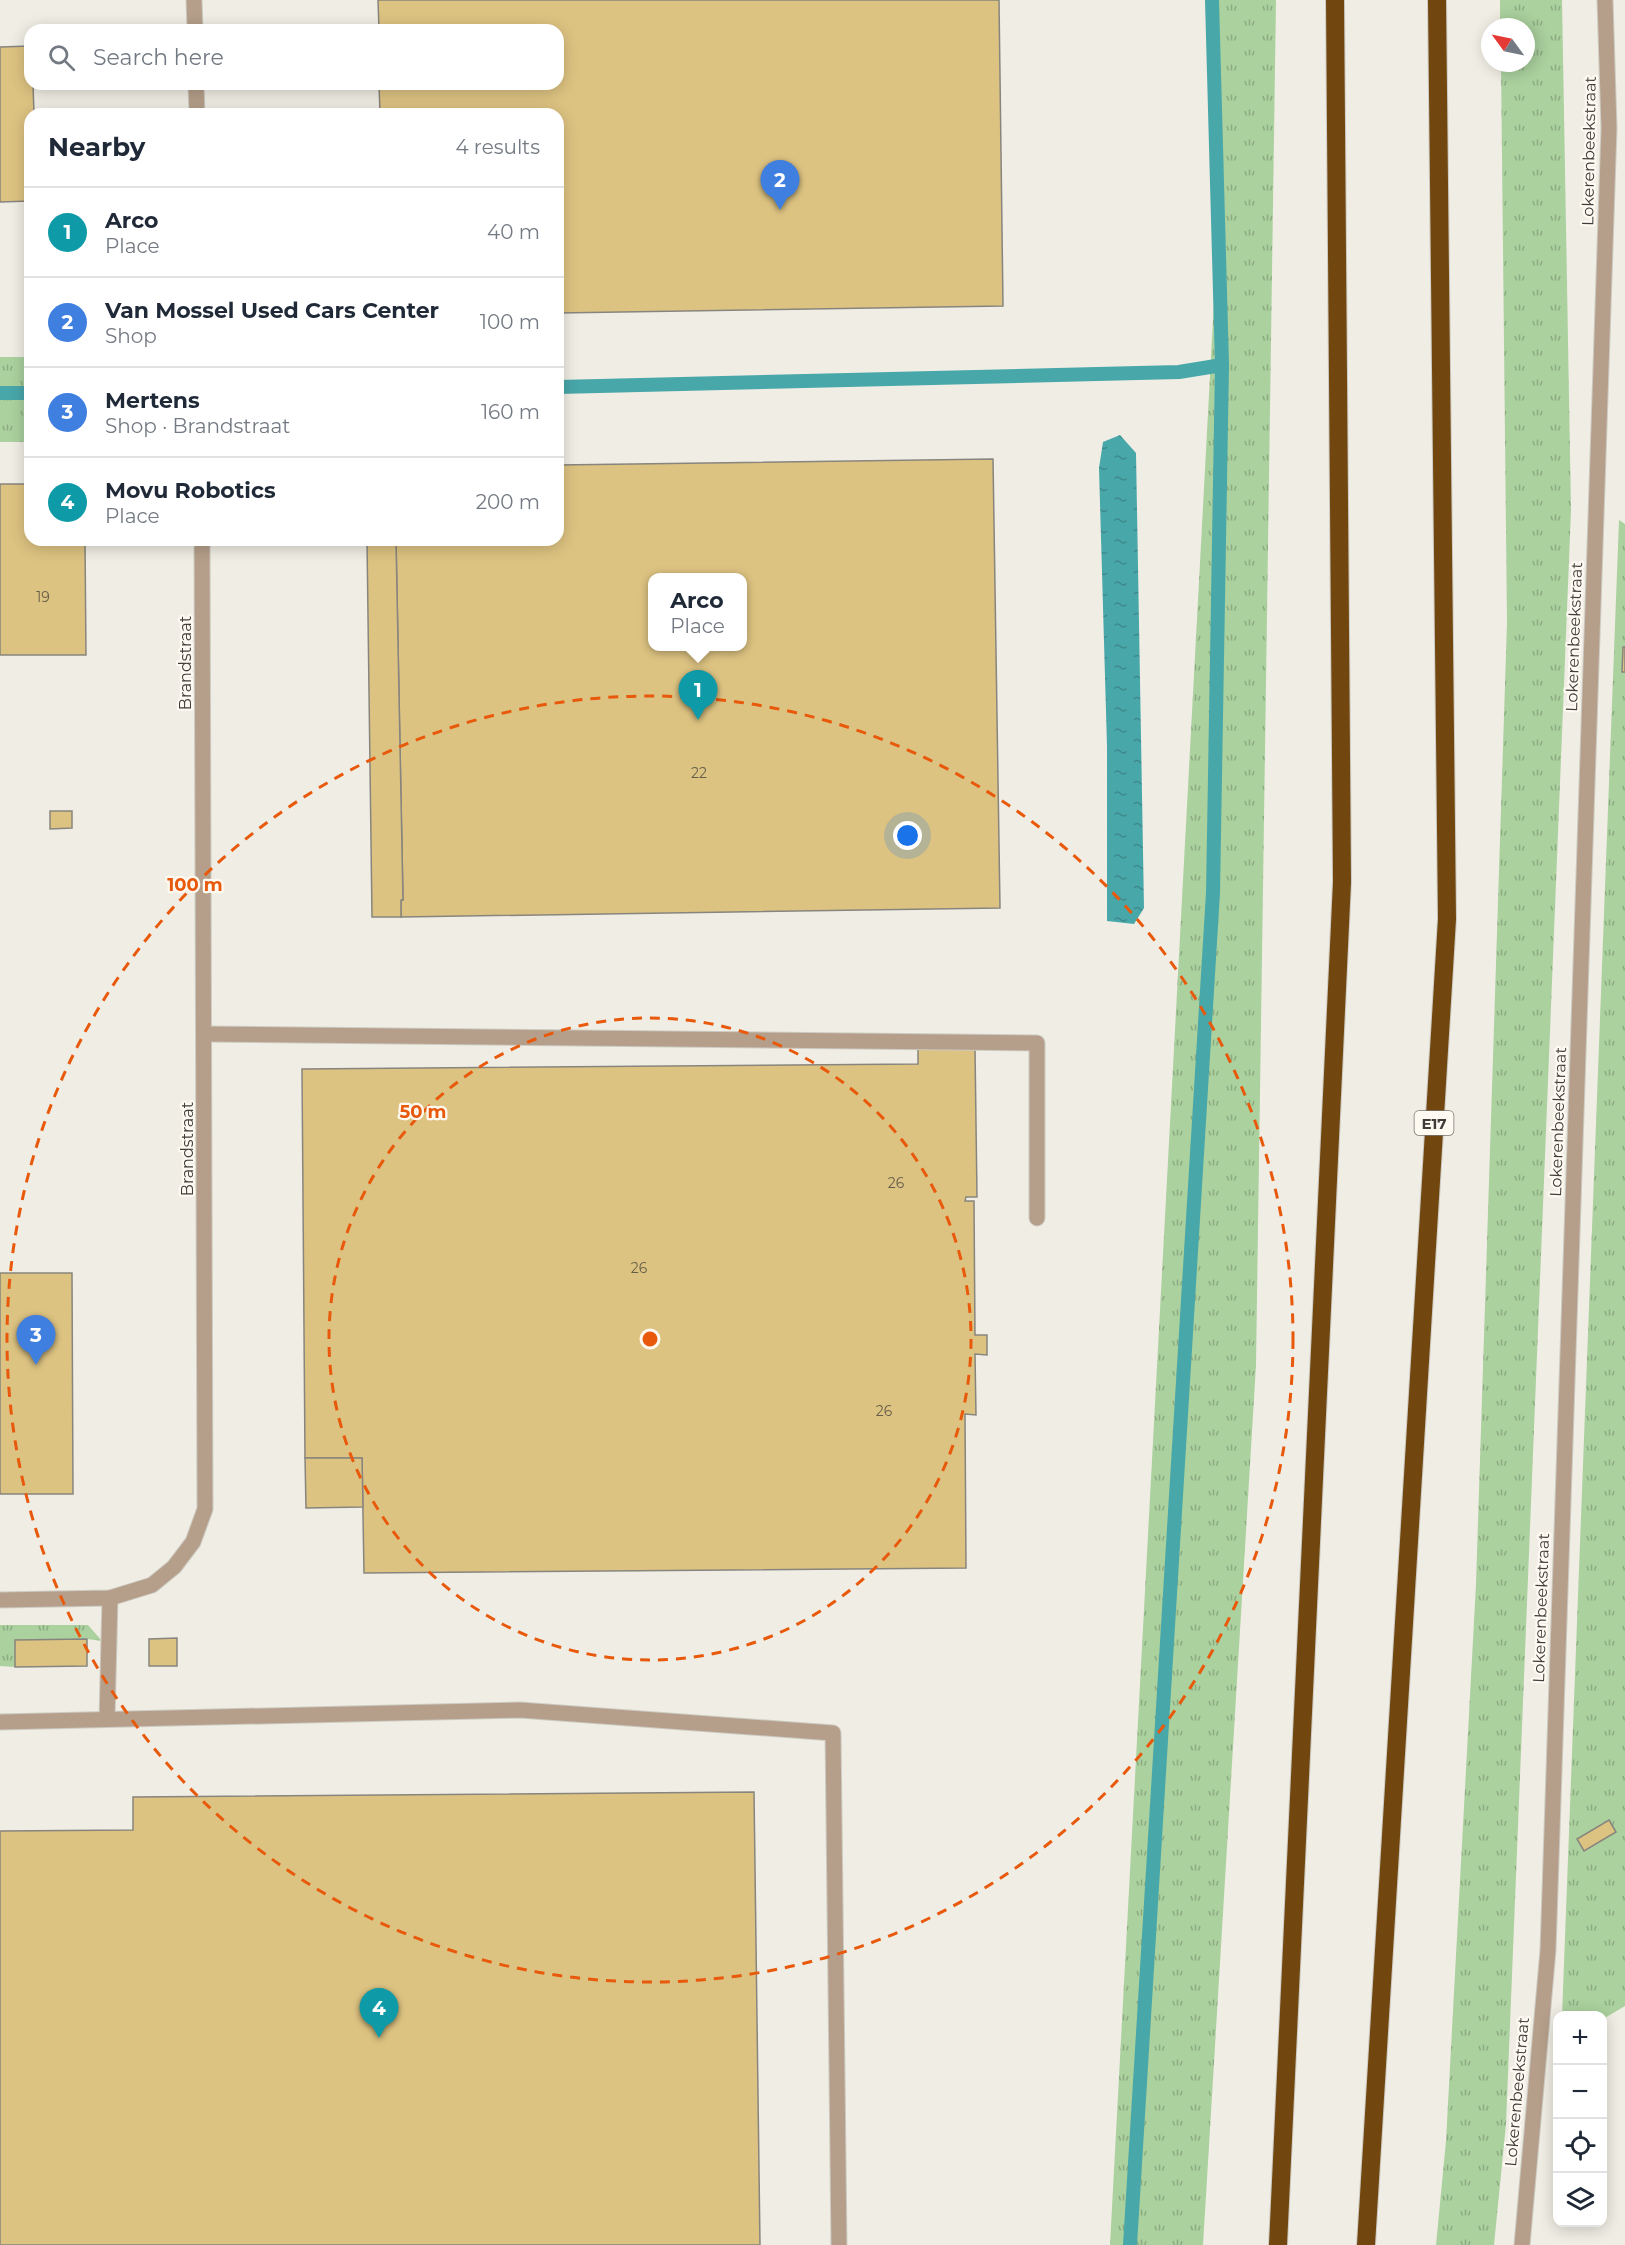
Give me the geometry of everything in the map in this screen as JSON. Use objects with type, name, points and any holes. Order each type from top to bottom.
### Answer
[{"type":"highway","points":[[1278,2245],[1342,882],[1335,0]]},
{"type":"highway","name":"E17","points":[[1366,2245],[1447,919],[1437,0]]},
{"type":"street","points":[[194,0],[195,24]]},
{"type":"street","name":"Lokerenbeekstraat","points":[[1522,2245],[1548,1938],[1609,128],[1605,0]]},
{"type":"street","points":[[196,90],[197,108]]},
{"type":"street","name":"Brandstraat","points":[[0,1600],[110,1598],[152,1585],[174,1567],[193,1542],[205,1509],[202,546]]},
{"type":"street","points":[[205,1034],[1038,1043],[1037,1218]]},
{"type":"street","points":[[107,1719],[110,1598]]},
{"type":"street","points":[[0,1722],[520,1710],[833,1733],[839,2245]]},
{"type":"green space","points":[[1211,0],[1276,0],[1256,1365],[1203,2245],[1110,2245],[1220,189]]},
{"type":"green space","points":[[1500,0],[1562,0],[1571,510],[1506,2124],[1494,2245],[1436,2245],[1446,2141],[1476,1584],[1507,623],[1501,72],[1535,72],[1535,18],[1500,18]]},
{"type":"green space","points":[[0,357],[24,357],[24,442],[0,442]]},
{"type":"green space","points":[[1619,520],[1625,524],[1625,2006],[1607,2017],[1607,2011],[1562,2011]]},
{"type":"green space","points":[[0,1625],[88,1625],[102,1641],[87,1639],[15,1640],[15,1667],[0,1666]]},
{"type":"water","points":[[1120,435],[1136,453],[1144,908],[1134,924],[1107,921],[1107,746],[1099,468],[1103,442]]},
{"type":"building","points":[[378,0],[999,0],[1003,306],[564,313],[564,108],[380,108],[379,90],[564,90],[564,24],[379,24]]},
{"type":"building","points":[[24,46],[24,90],[33,90],[34,108],[24,108],[24,201],[0,202],[0,47]]},
{"type":"building","points":[[993,459],[1000,908],[401,917],[401,900],[403,900],[396,546],[564,546],[564,465]]},
{"type":"building","points":[[0,484],[24,484],[24,546],[85,546],[86,655],[0,655]]},
{"type":"building","points":[[367,546],[396,546],[403,900],[401,900],[401,917],[372,917]]},
{"type":"building","points":[[1623,647],[1625,647],[1625,672],[1622,672]]},
{"type":"building","points":[[50,811],[72,811],[72,828],[50,829]]},
{"type":"building","points":[[975,1048],[977,1197],[966,1197],[965,1201],[974,1201],[975,1335],[987,1335],[987,1355],[975,1354],[976,1415],[965,1414],[966,1568],[364,1573],[362,1458],[305,1458],[302,1069],[918,1064],[918,1049]]},
{"type":"building","points":[[0,1273],[72,1273],[73,1494],[0,1494]]},
{"type":"building","points":[[305,1458],[362,1458],[363,1507],[306,1508]]},
{"type":"building","points":[[177,1638],[177,1666],[149,1666],[149,1639]]},
{"type":"building","points":[[87,1639],[87,1666],[15,1667],[15,1640]]},
{"type":"building","points":[[754,1792],[760,2245],[0,2245],[0,1831],[133,1830],[133,1797]]},
{"type":"building","points":[[1609,1820],[1616,1832],[1584,1851],[1577,1839]]},
{"type":"waterway","points":[[1212,0],[1222,365]]},
{"type":"waterway","points":[[564,387],[1179,372],[1222,365],[1213,893],[1130,2245]]},
{"type":"waterway","points":[[0,393],[24,393]]},
{"type":"place","name":"Van Mossel Used Cars Center","points":[[780,210]]},
{"type":"place","name":"Arco","points":[[698,720]]},
{"type":"place","name":"Mertens","points":[[36,1365]]},
{"type":"place","name":"Movu Robotics","points":[[379,2038]]}]
